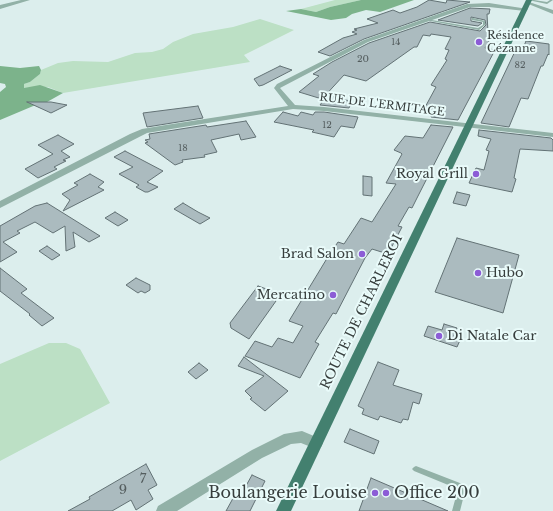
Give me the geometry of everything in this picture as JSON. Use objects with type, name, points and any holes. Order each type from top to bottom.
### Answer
[{"type":"main road","name":"ROUTE DE CHARLEROI","points":[[283,511],[529,1]]},
{"type":"street","points":[[0,6],[27,0]]},
{"type":"street","points":[[529,1],[553,12]]},
{"type":"street","points":[[293,108],[280,93],[277,88],[279,85],[358,44],[469,5],[476,4],[524,9]]},
{"type":"street","name":"RUE DE L'ERMITAGE","points":[[0,205],[126,140],[146,132],[166,126],[293,108],[324,109],[553,135]]},
{"type":"street","points":[[163,511],[257,454],[289,438],[302,437],[316,443]]},
{"type":"lane","points":[[529,1],[547,3],[552,0]]},
{"type":"lane","points":[[536,4],[553,5]]},
{"type":"lane","points":[[426,20],[479,29],[484,25],[484,22],[473,19]]},
{"type":"lane","points":[[416,469],[462,487],[456,511]]},
{"type":"green space","points":[[335,0],[361,0],[330,7],[316,12],[301,9]]},
{"type":"green space","points":[[361,0],[414,0],[380,12],[366,10],[352,14],[346,18],[331,20],[286,11],[301,9],[316,12],[330,7]]},
{"type":"green space","points":[[260,19],[294,30],[244,55],[250,62],[63,93],[48,87],[24,88],[24,84],[30,82],[40,74],[41,70],[58,63],[73,61],[108,62],[135,53],[152,52],[163,49],[173,42],[193,34],[233,27]]},
{"type":"green space","points":[[0,66],[20,68],[39,66],[41,70],[40,74],[30,82],[24,84],[24,88],[40,85],[63,93],[47,102],[38,104],[0,120],[0,92],[6,87],[5,84],[0,83]]},
{"type":"green space","points":[[49,343],[66,343],[80,349],[110,403],[0,461],[0,364]]},
{"type":"building","points":[[429,0],[446,3],[447,0],[470,2],[364,39],[330,56],[318,52],[343,38],[357,34],[352,32],[357,30],[354,29],[378,23],[367,19],[393,10],[400,13],[417,7]]},
{"type":"building","points":[[470,8],[490,9],[489,14],[487,14],[488,32],[490,32],[490,36],[492,36],[485,48],[495,50],[458,120],[431,117],[432,114],[423,111],[436,87],[431,85],[447,60],[445,59],[449,50],[445,49],[451,37],[431,34],[430,36],[423,35],[417,47],[414,47],[366,81],[344,75],[322,99],[299,92],[319,76],[313,74],[332,62],[369,43],[430,22],[480,31],[486,25],[485,20],[471,17],[471,21],[482,23],[478,26],[438,20]]},
{"type":"building","points":[[526,41],[549,44],[549,55],[548,54],[543,66],[541,66],[528,99],[521,98],[509,127],[481,123],[518,45],[524,46]]},
{"type":"building","points":[[280,66],[292,70],[259,86],[254,79]]},
{"type":"building","points":[[329,93],[342,96],[338,99],[352,101],[349,108],[320,105]]},
{"type":"building","points":[[27,102],[51,102],[67,105],[51,113]]},
{"type":"building","points":[[198,106],[203,118],[147,127],[143,113]]},
{"type":"building","points":[[283,112],[298,116],[301,112],[313,115],[315,112],[324,112],[358,117],[354,128],[341,126],[334,137],[312,132],[314,130],[274,122]]},
{"type":"building","points":[[246,121],[256,137],[241,140],[239,134],[211,140],[217,152],[204,155],[205,157],[182,160],[183,162],[175,165],[145,143],[148,142],[145,140],[150,139],[149,134],[206,125],[207,127]]},
{"type":"building","points":[[431,125],[453,127],[412,208],[409,207],[398,226],[402,227],[388,254],[372,249],[365,258],[336,314],[333,313],[315,342],[319,344],[300,378],[245,356],[255,341],[272,347],[278,338],[293,343],[303,326],[289,321],[326,260],[338,242],[344,244],[361,218],[372,222],[396,184],[386,183],[402,154],[394,150],[405,136],[423,138]]},
{"type":"building","points":[[479,130],[551,138],[553,140],[553,151],[520,149],[514,178],[516,179],[512,192],[469,183],[476,168],[484,170],[489,151],[486,150],[491,139],[478,136]]},
{"type":"building","points":[[58,135],[74,144],[61,151],[70,157],[63,160],[66,161],[54,167],[57,169],[38,178],[25,169],[53,154],[38,145]]},
{"type":"building","points":[[125,151],[163,171],[147,182],[158,187],[145,192],[136,187],[139,185],[119,174],[133,167],[114,157]]},
{"type":"building","points":[[90,174],[104,182],[98,187],[104,190],[63,211],[70,200],[62,194],[78,185],[74,183]]},
{"type":"building","points":[[363,176],[372,177],[372,196],[363,195]]},
{"type":"building","points":[[457,192],[470,195],[466,206],[453,203]]},
{"type":"building","points":[[47,203],[100,236],[89,242],[73,232],[75,247],[66,251],[65,226],[53,233],[35,222],[17,231],[20,233],[3,242],[17,252],[0,262],[0,226],[35,206]]},
{"type":"building","points":[[183,203],[210,218],[200,224],[174,209]]},
{"type":"building","points":[[115,212],[128,220],[118,226],[105,218]]},
{"type":"building","name":"Hubo","points":[[457,238],[519,255],[503,313],[435,292]]},
{"type":"building","points":[[47,246],[60,255],[52,260],[39,251]]},
{"type":"building","points":[[0,268],[27,289],[21,293],[54,318],[42,326],[29,315],[30,314],[0,291]]},
{"type":"building","points":[[136,278],[150,285],[150,290],[145,293],[141,291],[138,293],[126,285]]},
{"type":"building","points":[[258,286],[272,291],[267,297],[276,301],[249,339],[231,328],[230,323]]},
{"type":"building","name":"Di Natale Car","points":[[444,324],[457,328],[454,336],[461,338],[457,347],[424,336],[428,326],[442,330]]},
{"type":"building","points":[[244,357],[288,391],[265,411],[250,399],[252,398],[245,391],[264,376],[238,366]]},
{"type":"building","points":[[378,362],[399,370],[393,385],[422,394],[419,404],[413,402],[408,420],[403,419],[401,423],[380,416],[378,420],[362,414],[364,409],[358,406]]},
{"type":"building","points":[[199,363],[208,370],[196,379],[188,372]]},
{"type":"building","points":[[350,429],[379,441],[374,454],[344,442]]},
{"type":"building","points":[[146,464],[157,485],[148,490],[153,499],[136,510],[131,500],[112,511],[68,511],[90,499],[89,497]]},
{"type":"building","points":[[252,475],[265,481],[250,511],[226,511],[237,491],[242,493]]},
{"type":"building","name":"Office 200","points":[[371,478],[448,511],[359,511]]},
{"type":"place","name":"Résidence Cézanne","points":[[479,42]]},
{"type":"place","name":"Royal Grill","points":[[476,174]]},
{"type":"place","name":"Brad Salon","points":[[362,254]]},
{"type":"place","name":"Hubo","points":[[478,273]]},
{"type":"place","name":"Mercatino","points":[[333,295]]},
{"type":"place","name":"Di Natale Car","points":[[439,336]]},
{"type":"place","name":"Boulangerie Louise","points":[[375,493]]},
{"type":"place","name":"Office 200","points":[[386,493]]}]
